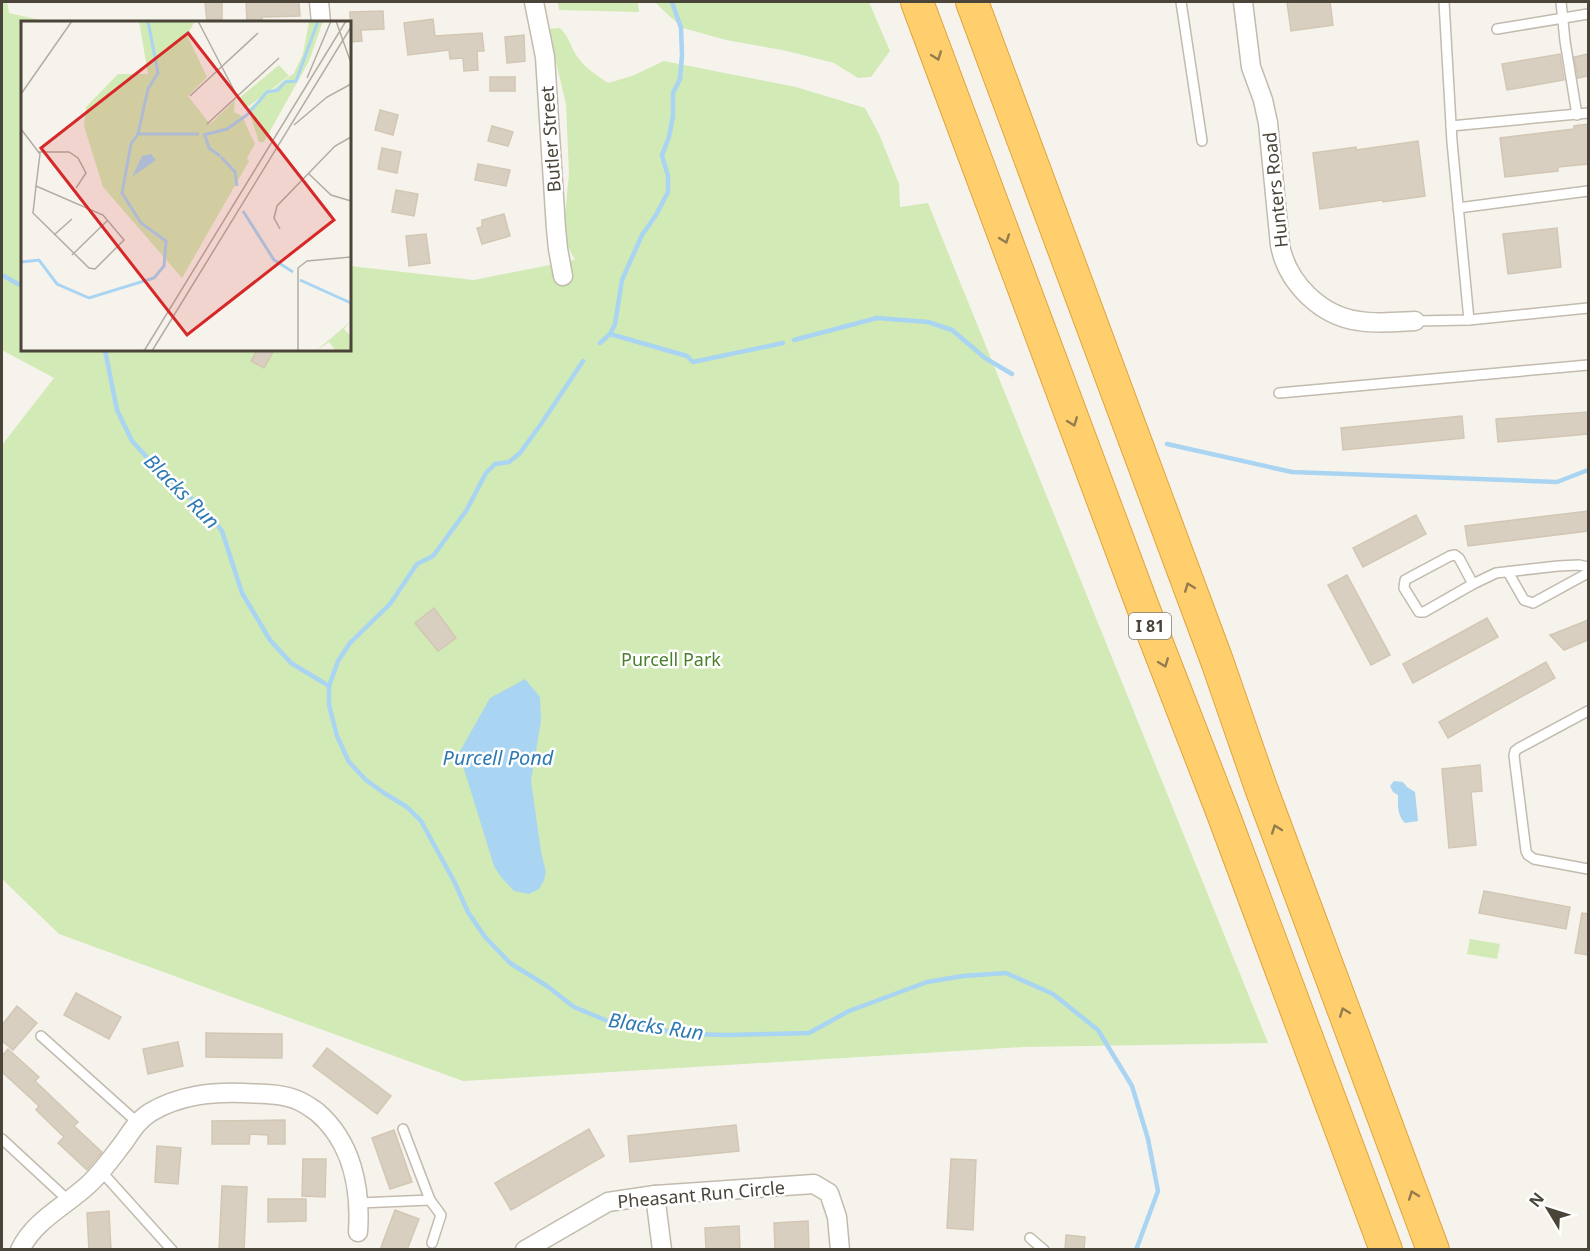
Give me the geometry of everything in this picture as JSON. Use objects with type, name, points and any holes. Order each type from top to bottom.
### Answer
[{"type":"highway","name":"I 81","points":[[917,2],[1386,1250]]},
{"type":"highway","name":"I 81","points":[[972,2],[1217,661],[1257,779],[1433,1250]]},
{"type":"street","points":[[319,2],[321,21]]},
{"type":"street","name":"Butler Street","points":[[532,2],[545,57],[556,229],[563,276]]},
{"type":"street","name":"Hunters Road","points":[[1242,2],[1251,67],[1263,100],[1268,123],[1280,245],[1288,270],[1310,297],[1336,314],[1358,321],[1415,321]]},
{"type":"street","points":[[20,1250],[35,1228],[91,1182],[138,1123],[149,1113],[188,1097],[207,1094],[268,1094],[295,1099],[321,1116],[339,1137],[353,1169],[358,1203],[358,1232]]},
{"type":"street","name":"Pheasant Run Circle","points":[[525,1250],[608,1202],[656,1195],[814,1184],[829,1192],[837,1217],[840,1250]]},
{"type":"street","points":[[656,1195],[662,1250]]},
{"type":"lane","points":[[1181,2],[1202,141]]},
{"type":"lane","points":[[1444,2],[1451,126],[1469,320]]},
{"type":"lane","points":[[1561,2],[1576,115]]},
{"type":"lane","points":[[1497,29],[1588,14]]},
{"type":"lane","points":[[1451,126],[1588,113]]},
{"type":"lane","points":[[1458,208],[1588,191]]},
{"type":"lane","points":[[1415,321],[1469,320],[1588,308]]},
{"type":"lane","points":[[1279,393],[1588,365]]},
{"type":"lane","points":[[1473,584],[1459,558],[1452,555],[1408,578],[1404,586],[1421,613],[1490,575],[1558,566],[1588,567]]},
{"type":"lane","points":[[1508,572],[1524,600],[1533,603],[1588,573]]},
{"type":"lane","points":[[1588,711],[1519,748],[1514,756],[1521,819],[1528,855],[1534,859],[1588,869]]},
{"type":"lane","points":[[41,1036],[138,1123]]},
{"type":"lane","points":[[403,1129],[430,1200],[441,1215],[432,1243]]},
{"type":"lane","points":[[2,1139],[69,1201]]},
{"type":"lane","points":[[101,1171],[172,1250]]},
{"type":"lane","points":[[358,1203],[430,1200]]},
{"type":"lane","points":[[1030,1238],[1044,1250]]},
{"type":"green space","name":"Purcell Park","points":[[2,2],[7,2],[9,13],[45,21],[21,21],[21,351],[351,351],[351,266],[474,280],[575,260],[563,237],[569,174],[566,104],[548,29],[560,28],[582,63],[608,83],[632,76],[664,61],[796,87],[865,108],[879,134],[899,184],[900,207],[928,203],[1268,1043],[1024,1047],[463,1081],[59,934],[2,879],[2,445],[54,378],[2,350]]},
{"type":"green space","points":[[558,2],[638,2],[639,12],[559,10]]},
{"type":"green space","points":[[655,2],[869,2],[890,51],[871,77],[858,78],[834,63],[787,51],[726,40],[683,28]]},
{"type":"green space","points":[[1470,939],[1500,944],[1497,959],[1467,954]]},
{"type":"water","name":"Purcell Pond","points":[[525,679],[540,697],[541,720],[531,781],[546,872],[539,889],[529,894],[514,891],[494,866],[459,753],[490,698]]},
{"type":"water","points":[[1394,781],[1403,782],[1415,792],[1418,821],[1405,823],[1402,820],[1398,810],[1398,795],[1390,786]]},
{"type":"building","points":[[205,2],[222,2],[222,21],[207,21]]},
{"type":"building","points":[[246,2],[299,2],[300,16],[262,17],[262,21],[247,21]]},
{"type":"building","points":[[1287,2],[1330,2],[1333,25],[1291,31]]},
{"type":"building","points":[[383,11],[384,29],[361,30],[362,41],[351,42],[350,12]]},
{"type":"building","points":[[433,19],[435,36],[482,33],[484,51],[477,51],[478,70],[464,71],[463,58],[450,59],[449,50],[408,55],[404,23]]},
{"type":"building","points":[[524,35],[525,61],[507,63],[505,37]]},
{"type":"building","points":[[1560,54],[1564,80],[1507,90],[1502,64]]},
{"type":"building","points":[[1588,54],[1588,76],[1578,78],[1574,57]]},
{"type":"building","points":[[490,77],[515,77],[515,91],[490,91]]},
{"type":"building","points":[[380,110],[398,115],[393,135],[375,130]]},
{"type":"building","points":[[1588,124],[1588,164],[1558,167],[1558,171],[1505,177],[1500,138],[1574,129],[1574,126]]},
{"type":"building","points":[[492,126],[513,132],[508,146],[488,141]]},
{"type":"building","points":[[1418,141],[1425,196],[1320,209],[1313,153],[1356,147],[1356,150]]},
{"type":"building","points":[[382,148],[401,152],[397,173],[378,169]]},
{"type":"building","points":[[478,164],[510,170],[506,186],[475,180]]},
{"type":"building","points":[[396,190],[418,194],[414,216],[392,212]]},
{"type":"building","points":[[504,214],[510,236],[482,244],[477,228],[482,227],[482,220]]},
{"type":"building","points":[[1557,228],[1561,267],[1508,274],[1503,234]]},
{"type":"building","points":[[426,234],[430,263],[409,266],[406,236]]},
{"type":"building","points":[[256,351],[273,351],[264,368],[251,361]]},
{"type":"building","points":[[1588,412],[1588,434],[1498,442],[1496,419]]},
{"type":"building","points":[[1462,416],[1464,438],[1343,450],[1341,428]]},
{"type":"building","points":[[1588,511],[1588,531],[1468,546],[1465,526]]},
{"type":"building","points":[[1416,515],[1426,534],[1363,567],[1353,548]]},
{"type":"building","points":[[1347,575],[1390,655],[1371,665],[1328,585]]},
{"type":"building","points":[[434,608],[456,638],[438,651],[415,623]]},
{"type":"building","points":[[1487,618],[1498,637],[1413,683],[1403,664]]},
{"type":"building","points":[[1588,620],[1588,640],[1564,650],[1550,635]]},
{"type":"building","points":[[1546,662],[1555,678],[1448,738],[1439,722]]},
{"type":"building","points":[[1480,765],[1482,791],[1471,792],[1476,845],[1449,848],[1442,769]]},
{"type":"building","points":[[1484,891],[1570,907],[1566,929],[1479,913]]},
{"type":"building","points":[[1582,913],[1588,914],[1588,955],[1575,953]]},
{"type":"building","points":[[76,993],[121,1017],[109,1039],[64,1015]]},
{"type":"building","points":[[17,1006],[37,1023],[13,1050],[2,1041],[2,1025]]},
{"type":"building","points":[[206,1033],[282,1034],[282,1058],[206,1057]]},
{"type":"building","points":[[178,1042],[183,1066],[148,1074],[143,1049]]},
{"type":"building","points":[[327,1048],[391,1096],[377,1114],[313,1066]]},
{"type":"building","points":[[8,1049],[39,1077],[35,1081],[78,1122],[74,1126],[102,1152],[87,1170],[58,1143],[64,1137],[36,1110],[39,1106],[2,1072],[2,1056]]},
{"type":"building","points":[[285,1120],[285,1144],[268,1144],[268,1135],[250,1134],[249,1144],[212,1144],[212,1121]]},
{"type":"building","points":[[736,1125],[739,1151],[630,1162],[628,1136]]},
{"type":"building","points":[[589,1129],[604,1156],[511,1210],[495,1183]]},
{"type":"building","points":[[394,1130],[412,1182],[390,1189],[372,1138]]},
{"type":"building","points":[[157,1146],[181,1148],[178,1184],[155,1182]]},
{"type":"building","points":[[303,1159],[326,1159],[325,1197],[302,1196]]},
{"type":"building","points":[[951,1159],[976,1160],[973,1230],[947,1228]]},
{"type":"building","points":[[222,1186],[247,1187],[244,1250],[219,1250]]},
{"type":"building","points":[[268,1199],[306,1199],[306,1221],[268,1222]]},
{"type":"building","points":[[395,1210],[419,1219],[407,1250],[380,1250]]},
{"type":"building","points":[[109,1211],[111,1250],[89,1250],[87,1213]]},
{"type":"building","points":[[808,1221],[809,1250],[775,1250],[774,1223]]},
{"type":"building","points":[[739,1226],[740,1250],[706,1250],[705,1228]]},
{"type":"building","points":[[1066,1235],[1085,1237],[1084,1250],[1065,1250]]},
{"type":"waterway","points":[[600,343],[610,334],[615,324],[622,280],[642,235],[668,192],[668,176],[662,155],[669,137],[673,116],[673,93],[680,79],[682,55],[681,28],[672,2]]},
{"type":"waterway","name":"Blacks Run","points":[[2,275],[21,285]]},
{"type":"waterway","points":[[794,340],[877,318],[928,322],[952,330],[985,358],[1012,374]]},
{"type":"waterway","points":[[610,334],[687,356],[693,362],[783,343]]},
{"type":"waterway","name":"Blacks Run","points":[[105,351],[117,410],[132,441],[155,466],[209,514],[222,531],[242,593],[270,640],[291,663],[329,686],[329,705],[337,736],[349,762],[366,780],[407,807],[421,821],[468,912],[485,937],[510,963],[547,986],[574,1007],[610,1022],[687,1034],[809,1033],[849,1011],[927,982],[963,976],[1006,973],[1053,994],[1098,1030],[1132,1086],[1148,1139],[1158,1191],[1136,1250]]},
{"type":"waterway","points":[[329,686],[338,661],[350,643],[390,604],[417,564],[433,556],[466,511],[486,473],[495,464],[509,462],[520,453],[583,361]]},
{"type":"waterway","points":[[1167,444],[1292,472],[1557,482],[1588,470]]}]
